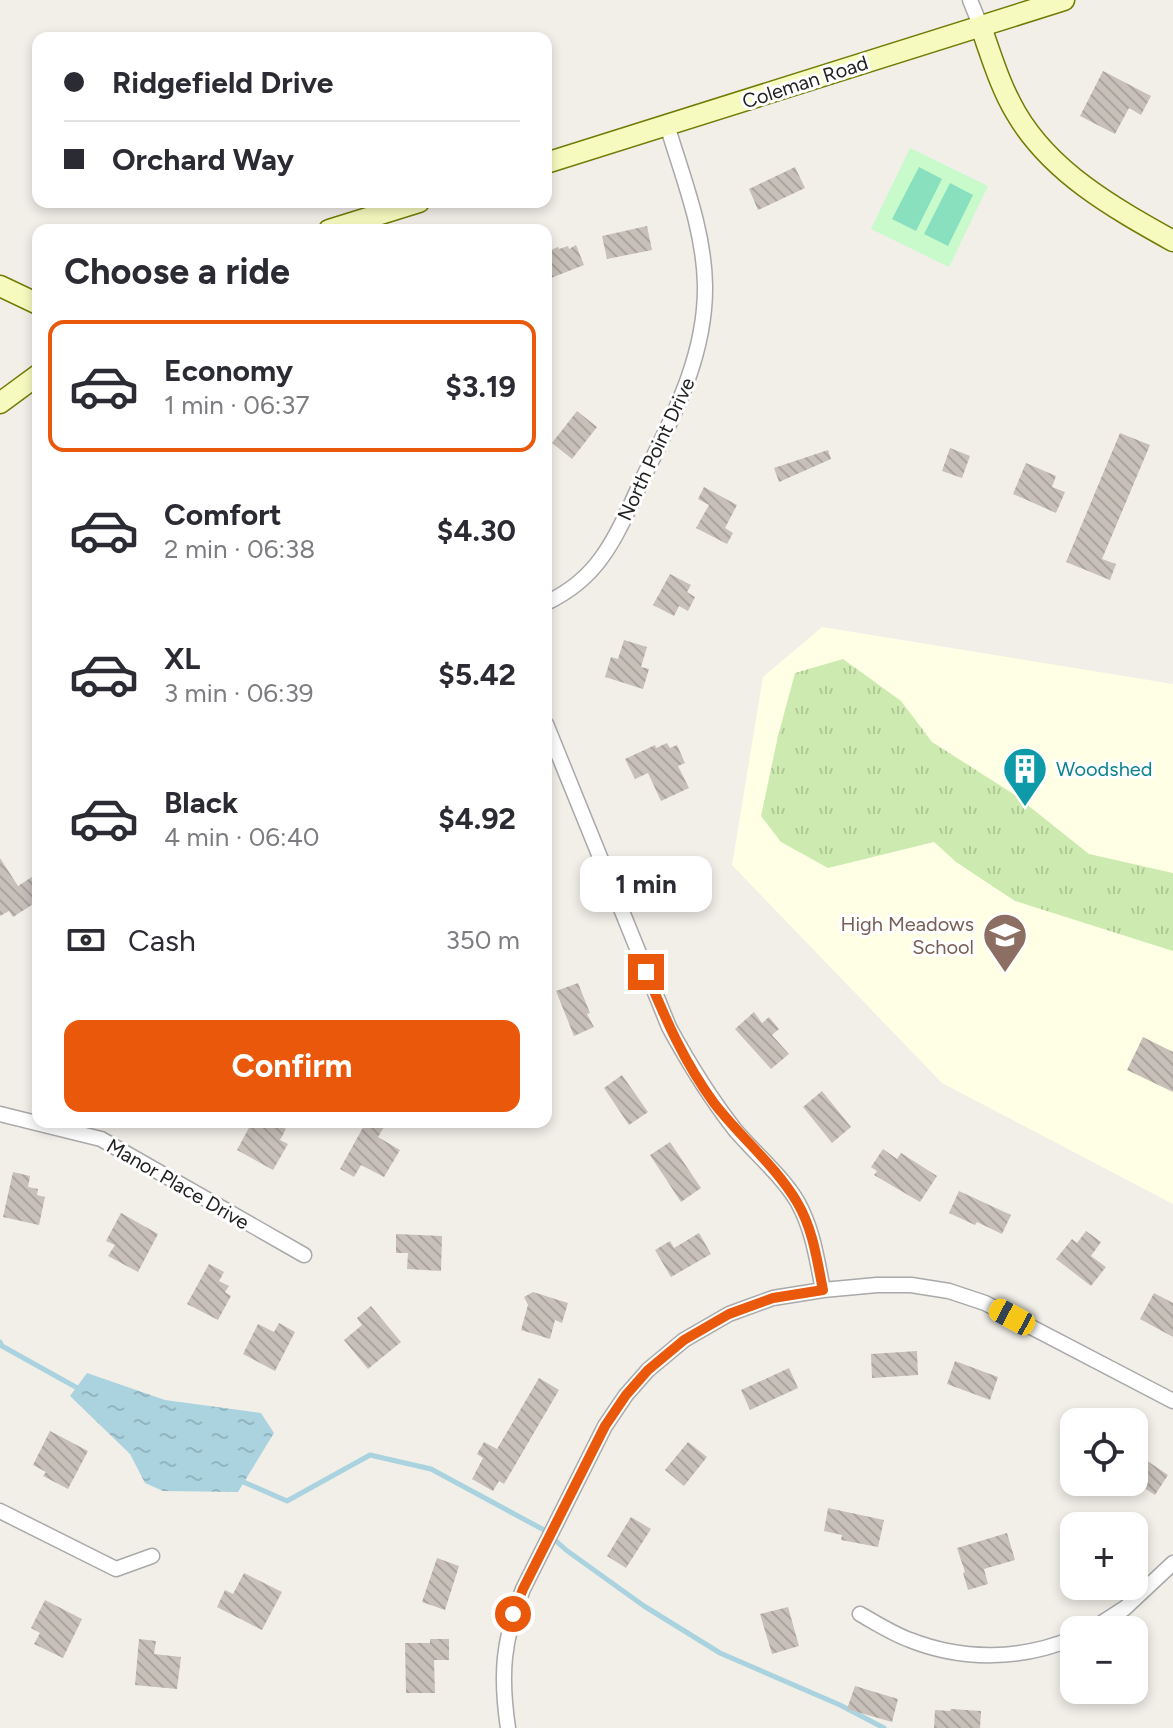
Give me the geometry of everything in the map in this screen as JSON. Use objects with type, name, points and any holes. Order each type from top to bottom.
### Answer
[{"type":"street","points":[[970,0],[1016,113],[1050,157],[1077,181],[1173,241]]},
{"type":"street","name":"Coleman Road","points":[[552,161],[1064,0]]},
{"type":"street","name":"North Point Drive","points":[[552,600],[581,581],[601,559],[617,532],[680,401],[699,345],[705,288],[704,261],[696,218],[667,125]]},
{"type":"street","points":[[348,224],[400,208]]},
{"type":"street","points":[[0,286],[32,301]]},
{"type":"street","points":[[0,403],[32,379]]},
{"type":"street","points":[[552,739],[669,1027],[689,1065],[714,1102],[782,1180],[798,1203],[814,1242],[823,1290]]},
{"type":"street","name":"Manor Place Drive","points":[[0,1114],[32,1122]]},
{"type":"street","name":"Manor Place Drive","points":[[57,1128],[101,1139],[304,1255]]},
{"type":"street","points":[[508,1728],[503,1667],[513,1614],[598,1440],[626,1395],[648,1370],[684,1340],[729,1314],[773,1298],[823,1290],[911,1285],[949,1291],[985,1303],[1173,1401]]},
{"type":"street","points":[[0,1511],[116,1569],[152,1556]]},
{"type":"street","points":[[1113,1616],[1173,1563]]},
{"type":"street","points":[[860,1614],[909,1640],[955,1653],[1007,1655],[1060,1644]]},
{"type":"shaded area","name":"High Meadows School","points":[[822,627],[1173,684],[1173,1204],[942,1083],[732,865],[763,677]]},
{"type":"green space","points":[[910,148],[988,186],[949,267],[871,229]]},
{"type":"green space","points":[[919,167],[942,179],[916,231],[892,219]]},
{"type":"green space","points":[[950,183],[973,195],[948,246],[924,234]]},
{"type":"green space","points":[[843,659],[901,701],[932,742],[1015,795],[1089,854],[1173,873],[1173,951],[1015,901],[956,862],[934,842],[828,868],[781,842],[761,816],[795,673]]},
{"type":"water","points":[[87,1373],[165,1400],[261,1413],[274,1433],[238,1492],[163,1491],[145,1483],[130,1454],[70,1396]]},
{"type":"building","points":[[1103,71],[1151,96],[1141,115],[1129,108],[1115,134],[1080,116]]},
{"type":"building","points":[[795,167],[805,188],[758,210],[749,189]]},
{"type":"building","points":[[647,226],[652,250],[607,259],[602,236]]},
{"type":"building","points":[[576,245],[584,265],[552,278],[552,250],[568,246],[569,249]]},
{"type":"building","points":[[577,411],[597,427],[572,459],[552,443]]},
{"type":"building","points":[[1120,433],[1150,445],[1102,559],[1116,564],[1110,580],[1066,562]]},
{"type":"building","points":[[950,448],[970,456],[962,478],[942,471]]},
{"type":"building","points":[[828,450],[831,459],[779,482],[774,468]]},
{"type":"building","points":[[1026,463],[1056,476],[1052,487],[1065,492],[1056,513],[1013,494]]},
{"type":"building","points":[[704,487],[737,505],[725,528],[733,533],[727,544],[696,528],[709,505],[698,499]]},
{"type":"building","points":[[670,574],[691,585],[687,592],[695,597],[688,611],[679,606],[674,616],[653,605]]},
{"type":"building","points":[[624,640],[647,647],[641,667],[649,669],[643,689],[605,677],[611,657],[618,659]]},
{"type":"building","points":[[667,743],[670,748],[677,745],[685,763],[678,766],[689,788],[661,801],[648,773],[635,779],[625,759],[655,745],[656,748]]},
{"type":"building","points":[[0,858],[18,886],[32,877],[32,905],[13,917],[9,911],[0,916]]},
{"type":"building","points":[[578,983],[594,1027],[574,1036],[556,991]]},
{"type":"building","points":[[754,1012],[762,1023],[769,1017],[779,1029],[772,1035],[789,1054],[771,1069],[735,1029]]},
{"type":"building","points":[[1143,1037],[1173,1052],[1173,1092],[1127,1070]]},
{"type":"building","points":[[622,1075],[648,1112],[629,1125],[604,1088]]},
{"type":"building","points":[[822,1091],[851,1127],[832,1143],[803,1107]]},
{"type":"building","points":[[249,1128],[286,1129],[280,1140],[288,1144],[273,1170],[237,1150]]},
{"type":"building","points":[[363,1128],[383,1128],[378,1137],[400,1150],[384,1177],[361,1165],[354,1177],[340,1169]]},
{"type":"building","points":[[670,1142],[701,1188],[681,1202],[650,1155]]},
{"type":"building","points":[[883,1149],[897,1159],[901,1153],[937,1176],[920,1202],[874,1175],[877,1171],[871,1167]]},
{"type":"building","points":[[13,1172],[30,1176],[28,1187],[38,1189],[37,1195],[45,1197],[39,1225],[3,1217]]},
{"type":"building","points":[[959,1191],[1011,1215],[1002,1234],[949,1213]]},
{"type":"building","points":[[121,1213],[158,1234],[138,1272],[108,1256],[115,1245],[106,1241]]},
{"type":"building","points":[[1086,1231],[1101,1242],[1091,1256],[1106,1267],[1091,1286],[1056,1259],[1072,1239],[1077,1243]]},
{"type":"building","points":[[699,1233],[711,1254],[671,1277],[655,1250],[670,1241],[674,1248]]},
{"type":"building","points":[[396,1234],[442,1236],[441,1271],[407,1269],[408,1253],[396,1253]]},
{"type":"building","points":[[209,1264],[224,1272],[219,1281],[229,1286],[225,1292],[231,1296],[218,1320],[187,1304]]},
{"type":"building","points":[[533,1292],[568,1303],[562,1323],[555,1320],[550,1339],[521,1330],[528,1305],[524,1297]]},
{"type":"building","points":[[1154,1293],[1173,1303],[1173,1337],[1140,1319]]},
{"type":"building","points":[[371,1306],[401,1342],[368,1369],[344,1340],[362,1325],[357,1318]]},
{"type":"building","points":[[279,1323],[295,1332],[275,1371],[243,1354],[258,1324],[274,1332]]},
{"type":"building","points":[[917,1351],[918,1375],[872,1378],[871,1354]]},
{"type":"building","points":[[955,1361],[998,1377],[990,1400],[947,1384]]},
{"type":"building","points":[[789,1368],[798,1388],[750,1410],[741,1390]]},
{"type":"building","points":[[539,1378],[559,1390],[504,1484],[499,1481],[493,1491],[472,1479],[483,1458],[477,1454],[484,1442],[497,1449]]},
{"type":"building","points":[[50,1431],[88,1451],[68,1489],[43,1476],[46,1472],[33,1465]]},
{"type":"building","points":[[688,1442],[707,1457],[684,1486],[665,1470]]},
{"type":"building","points":[[1148,1461],[1168,1475],[1155,1495],[1148,1490]]},
{"type":"building","points":[[828,1508],[884,1520],[878,1547],[841,1540],[842,1535],[824,1531]]},
{"type":"building","points":[[631,1517],[651,1529],[626,1568],[607,1556]]},
{"type":"building","points":[[1007,1533],[1015,1560],[984,1569],[988,1584],[968,1590],[957,1548]]},
{"type":"building","points":[[437,1558],[459,1566],[445,1610],[422,1602]]},
{"type":"building","points":[[244,1573],[282,1592],[262,1630],[217,1607],[225,1590],[233,1594]]},
{"type":"building","points":[[45,1600],[82,1619],[63,1658],[34,1644],[40,1633],[31,1628]]},
{"type":"building","points":[[788,1607],[799,1646],[772,1654],[760,1614]]},
{"type":"building","points":[[139,1639],[156,1641],[154,1654],[181,1657],[177,1689],[135,1685]]},
{"type":"building","points":[[430,1639],[449,1639],[449,1660],[434,1660],[435,1693],[406,1693],[405,1643],[430,1643]]},
{"type":"building","points":[[855,1686],[898,1699],[892,1722],[847,1709]]},
{"type":"building","points":[[935,1710],[981,1711],[980,1728],[934,1728]]},
{"type":"waterway","points":[[0,1342],[2,1346],[81,1390]]},
{"type":"waterway","points":[[239,1480],[287,1501],[370,1455],[431,1469],[544,1530],[566,1550],[644,1606],[720,1653],[840,1705],[884,1728]]},
{"type":"place","name":"Woodshed","points":[[1025,808]]},
{"type":"place","name":"High Meadows School","points":[[1005,974]]},
{"type":"route","points":[[513,1614],[605,1426],[648,1370],[684,1340],[729,1314],[773,1298],[823,1290],[814,1242],[798,1203],[782,1180],[739,1134],[689,1065],[646,972]]}]
